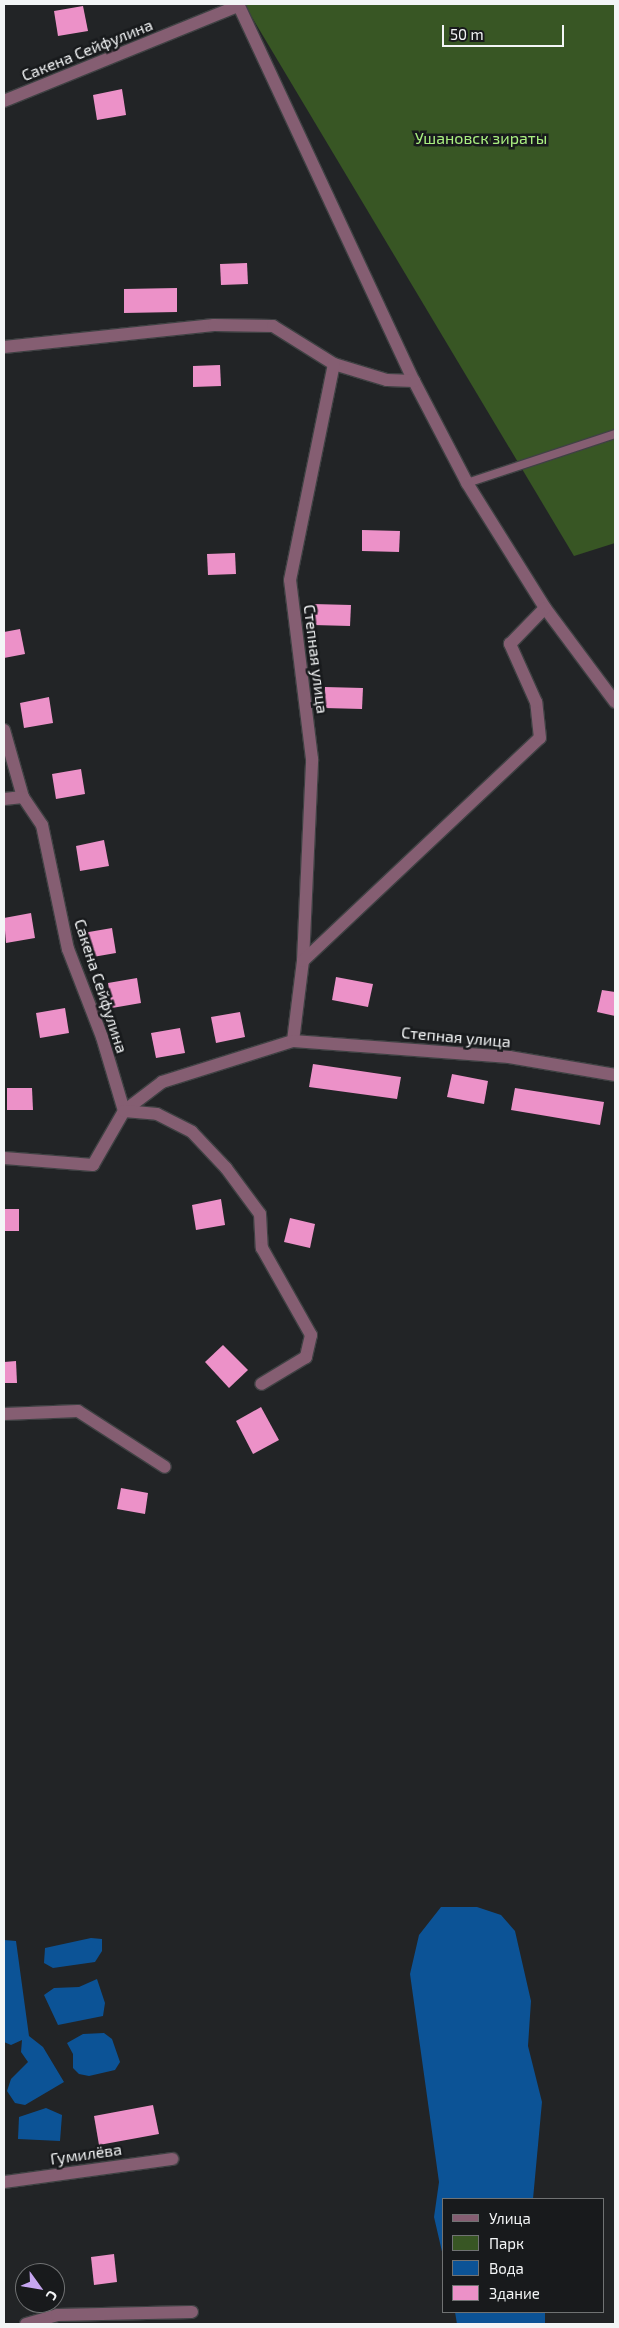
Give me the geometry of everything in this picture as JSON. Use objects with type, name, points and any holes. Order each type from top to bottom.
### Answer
[{"type":"street","name":"Сакена Сейфулина","points":[[4,101],[238,5]]},
{"type":"street","points":[[238,5],[414,381],[467,483],[545,608],[615,702]]},
{"type":"street","points":[[4,347],[214,325],[273,326],[334,364],[387,380],[414,381]]},
{"type":"street","name":"Степная улица","points":[[293,1041],[303,961],[312,759],[290,580],[334,364]]},
{"type":"street","points":[[303,961],[540,738],[536,702],[510,644],[545,608]]},
{"type":"street","name":"Сакена Сейфулина","points":[[4,730],[22,797],[42,826],[68,949],[102,1036],[124,1111]]},
{"type":"street","points":[[4,799],[22,797]]},
{"type":"street","name":"Степная улица","points":[[124,1111],[162,1082],[293,1041],[509,1057],[615,1075]]},
{"type":"street","points":[[4,1158],[93,1165],[124,1111],[157,1114],[192,1132],[226,1168],[260,1214],[262,1248],[311,1335],[306,1357],[261,1384]]},
{"type":"street","points":[[4,1414],[78,1411],[165,1467]]},
{"type":"street","name":"Гумилёва","points":[[4,2182],[172,2159]]},
{"type":"street","points":[[26,2324],[57,2315],[192,2312]]},
{"type":"lane","points":[[467,483],[615,434]]},
{"type":"green space","name":"Ушановск зираты","points":[[244,4],[615,4],[615,543],[574,556]]},
{"type":"water","points":[[441,1907],[477,1907],[501,1915],[515,1931],[531,2001],[528,2046],[542,2102],[533,2198],[442,2198],[442,2252],[434,2217],[439,2182],[410,1974],[419,1935]]},
{"type":"water","points":[[91,1938],[102,1939],[102,1951],[95,1962],[53,1968],[44,1963],[45,1948]]},
{"type":"water","points":[[4,1940],[16,1941],[29,2036],[43,2047],[64,2082],[25,2105],[15,2103],[7,2091],[11,2079],[28,2062],[21,2052],[22,2040],[11,2045],[4,2042]]},
{"type":"water","points":[[97,1979],[105,2003],[103,2016],[58,2025],[44,1995],[54,1988],[79,1987]]},
{"type":"water","points":[[104,2033],[112,2039],[120,2062],[115,2070],[89,2076],[79,2074],[73,2068],[73,2054],[67,2043],[83,2034]]},
{"type":"water","points":[[46,2108],[62,2115],[60,2141],[18,2139],[19,2117]]},
{"type":"water","points":[[455,2313],[545,2313],[545,2324],[457,2324]]},
{"type":"building","points":[[83,6],[88,31],[58,36],[54,11]]},
{"type":"building","points":[[122,89],[126,115],[97,120],[93,95]]},
{"type":"building","points":[[247,263],[248,284],[221,285],[220,264]]},
{"type":"building","points":[[177,288],[177,312],[124,313],[124,289]]},
{"type":"building","points":[[220,365],[221,386],[193,387],[193,366]]},
{"type":"building","points":[[362,530],[400,531],[399,552],[362,551]]},
{"type":"building","points":[[235,553],[236,574],[208,575],[207,554]]},
{"type":"building","points":[[313,604],[351,605],[350,626],[313,625]]},
{"type":"building","points":[[20,629],[25,654],[4,658],[4,632]]},
{"type":"building","points":[[325,687],[363,688],[362,709],[324,708]]},
{"type":"building","points":[[49,697],[53,723],[24,728],[20,703]]},
{"type":"building","points":[[81,769],[85,794],[56,799],[52,774]]},
{"type":"building","points":[[104,840],[109,866],[80,871],[76,846]]},
{"type":"building","points":[[31,913],[35,938],[6,943],[4,918]]},
{"type":"building","points":[[112,928],[116,953],[87,958],[83,933]]},
{"type":"building","points":[[336,977],[373,984],[368,1007],[332,1000]]},
{"type":"building","points":[[137,978],[141,1003],[112,1008],[108,983]]},
{"type":"building","points":[[602,990],[615,992],[615,1016],[597,1012]]},
{"type":"building","points":[[65,1008],[69,1033],[40,1038],[36,1013]]},
{"type":"building","points":[[240,1012],[245,1037],[216,1043],[211,1017]]},
{"type":"building","points":[[180,1028],[185,1053],[156,1058],[151,1033]]},
{"type":"building","points":[[313,1064],[401,1077],[397,1099],[309,1087]]},
{"type":"building","points":[[452,1074],[488,1081],[484,1104],[447,1097]]},
{"type":"building","points":[[7,1088],[32,1088],[33,1110],[7,1110]]},
{"type":"building","points":[[515,1088],[604,1102],[600,1125],[511,1110]]},
{"type":"building","points":[[221,1199],[225,1225],[196,1230],[192,1205]]},
{"type":"building","points":[[4,1209],[19,1209],[19,1231],[4,1231]]},
{"type":"building","points":[[290,1218],[315,1224],[310,1248],[284,1242]]},
{"type":"building","points":[[223,1345],[248,1370],[229,1388],[205,1362]]},
{"type":"building","points":[[16,1361],[17,1383],[4,1383],[4,1362]]},
{"type":"building","points":[[261,1407],[279,1440],[253,1454],[236,1421]]},
{"type":"building","points":[[121,1488],[148,1493],[145,1514],[117,1509]]},
{"type":"building","points":[[153,2105],[159,2134],[99,2145],[94,2116]]},
{"type":"building","points":[[114,2254],[117,2282],[94,2285],[91,2257]]}]
